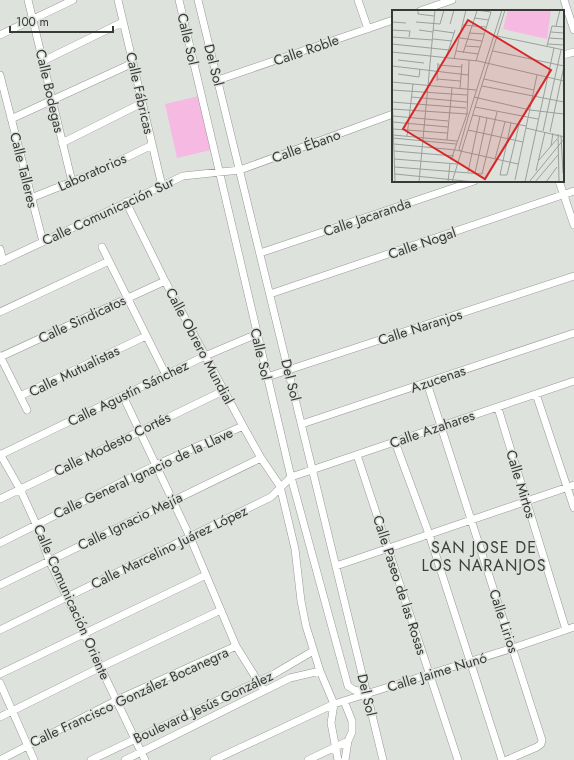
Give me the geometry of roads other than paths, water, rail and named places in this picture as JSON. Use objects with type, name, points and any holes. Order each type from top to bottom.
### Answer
[{"type":"street","name":"Calle Bodegas","points":[[28,0],[72,182]]},
{"type":"street","points":[[0,35],[73,0]]},
{"type":"street","name":"Calle Fábricas","points":[[118,0],[162,186]]},
{"type":"street","name":"Calle Sol","points":[[179,0],[218,173],[291,477],[348,686],[354,690],[367,694]]},
{"type":"street","name":"Del Sol","points":[[198,0],[383,760]]},
{"type":"street","points":[[358,0],[368,29]]},
{"type":"street","points":[[423,10],[452,0]]},
{"type":"street","points":[[564,0],[574,30]]},
{"type":"street","name":"Calle Roble","points":[[218,80],[392,20]]},
{"type":"street","points":[[43,61],[123,22]]},
{"type":"street","points":[[564,55],[574,52]]},
{"type":"street","points":[[11,119],[133,63]]},
{"type":"street","name":"Calle Talleres","points":[[0,75],[43,242]]},
{"type":"street","points":[[62,142],[142,103]]},
{"type":"street","name":"Calle Ébano","points":[[218,173],[240,170],[392,114]]},
{"type":"street","name":"Laboratorios","points":[[31,198],[72,182],[152,145]]},
{"type":"street","name":"Calle Comunicación Sur","points":[[1,262],[183,176],[195,173],[218,173]]},
{"type":"street","name":"Calle Jacaranda","points":[[260,253],[471,182]]},
{"type":"street","points":[[559,182],[574,225]]},
{"type":"street","name":"Calle Nogal","points":[[270,294],[574,191]]},
{"type":"street","name":"Calle Obrero Mundial","points":[[126,202],[205,356],[261,458],[280,486]]},
{"type":"street","points":[[102,247],[166,375]]},
{"type":"street","points":[[0,249],[1,262]]},
{"type":"street","points":[[0,312],[109,261]]},
{"type":"street","name":"Calle Naranjos","points":[[267,377],[574,276]]},
{"type":"street","name":"Calle Sindicatos","points":[[0,356],[165,280]]},
{"type":"street","name":"Azucenas","points":[[302,424],[574,333]]},
{"type":"street","name":"Calle Agustín Sánchez","points":[[0,454],[205,356],[256,334]]},
{"type":"street","name":"Calle Mutualistas","points":[[0,356],[20,396],[146,336]]},
{"type":"street","name":"Calle Azahares","points":[[291,477],[574,381]]},
{"type":"street","name":"Calle Lirios","points":[[427,383],[542,740],[541,744],[507,760]]},
{"type":"street","name":"Calle Modesto Cortés","points":[[0,499],[225,390]]},
{"type":"street","points":[[536,394],[571,486],[574,508]]},
{"type":"street","points":[[20,396],[27,410]]},
{"type":"street","points":[[123,396],[190,537],[236,646],[264,691]]},
{"type":"street","name":"Calle Mirtos","points":[[498,408],[566,630]]},
{"type":"street","name":"Calle General Ignacio de la Llave","points":[[0,543],[156,465],[243,426]]},
{"type":"street","points":[[395,442],[429,534],[502,760]]},
{"type":"street","name":"Calle Comunicación Oriente","points":[[0,454],[20,489],[67,597],[145,760]]},
{"type":"street","name":"Calle Paseo de las Rosas","points":[[357,455],[458,760]]},
{"type":"street","name":"Calle Ignacio Mejía","points":[[0,585],[261,458]]},
{"type":"street","name":"Calle Marcelino Juárez López","points":[[0,630],[271,497],[280,486],[291,477]]},
{"type":"street","points":[[280,486],[295,549],[301,601],[313,650],[334,704],[331,723],[338,760]]},
{"type":"street","points":[[336,566],[571,486]]},
{"type":"street","points":[[0,674],[206,575]]},
{"type":"street","points":[[0,717],[221,610]]},
{"type":"street","name":"Calle Jaime Nunó","points":[[214,760],[334,704],[513,648],[574,627]]},
{"type":"street","name":"Calle Francisco González Bocanegra","points":[[0,760],[117,700],[236,646]]},
{"type":"street","name":"Boulevard Jesús González","points":[[91,760],[274,674],[313,650]]},
{"type":"street","name":"Boulevard Jesús González","points":[[125,760],[290,678],[320,671]]},
{"type":"street","points":[[274,674],[290,678]]},
{"type":"street","points":[[0,683],[34,760]]},
{"type":"street","points":[[344,701],[352,722],[352,732],[348,741],[345,760]]},
{"type":"street","points":[[308,760],[348,741]]},
{"type":"district","name":"SAN JOSE DE LOS NARANJOS","points":[[484,556]]}]
